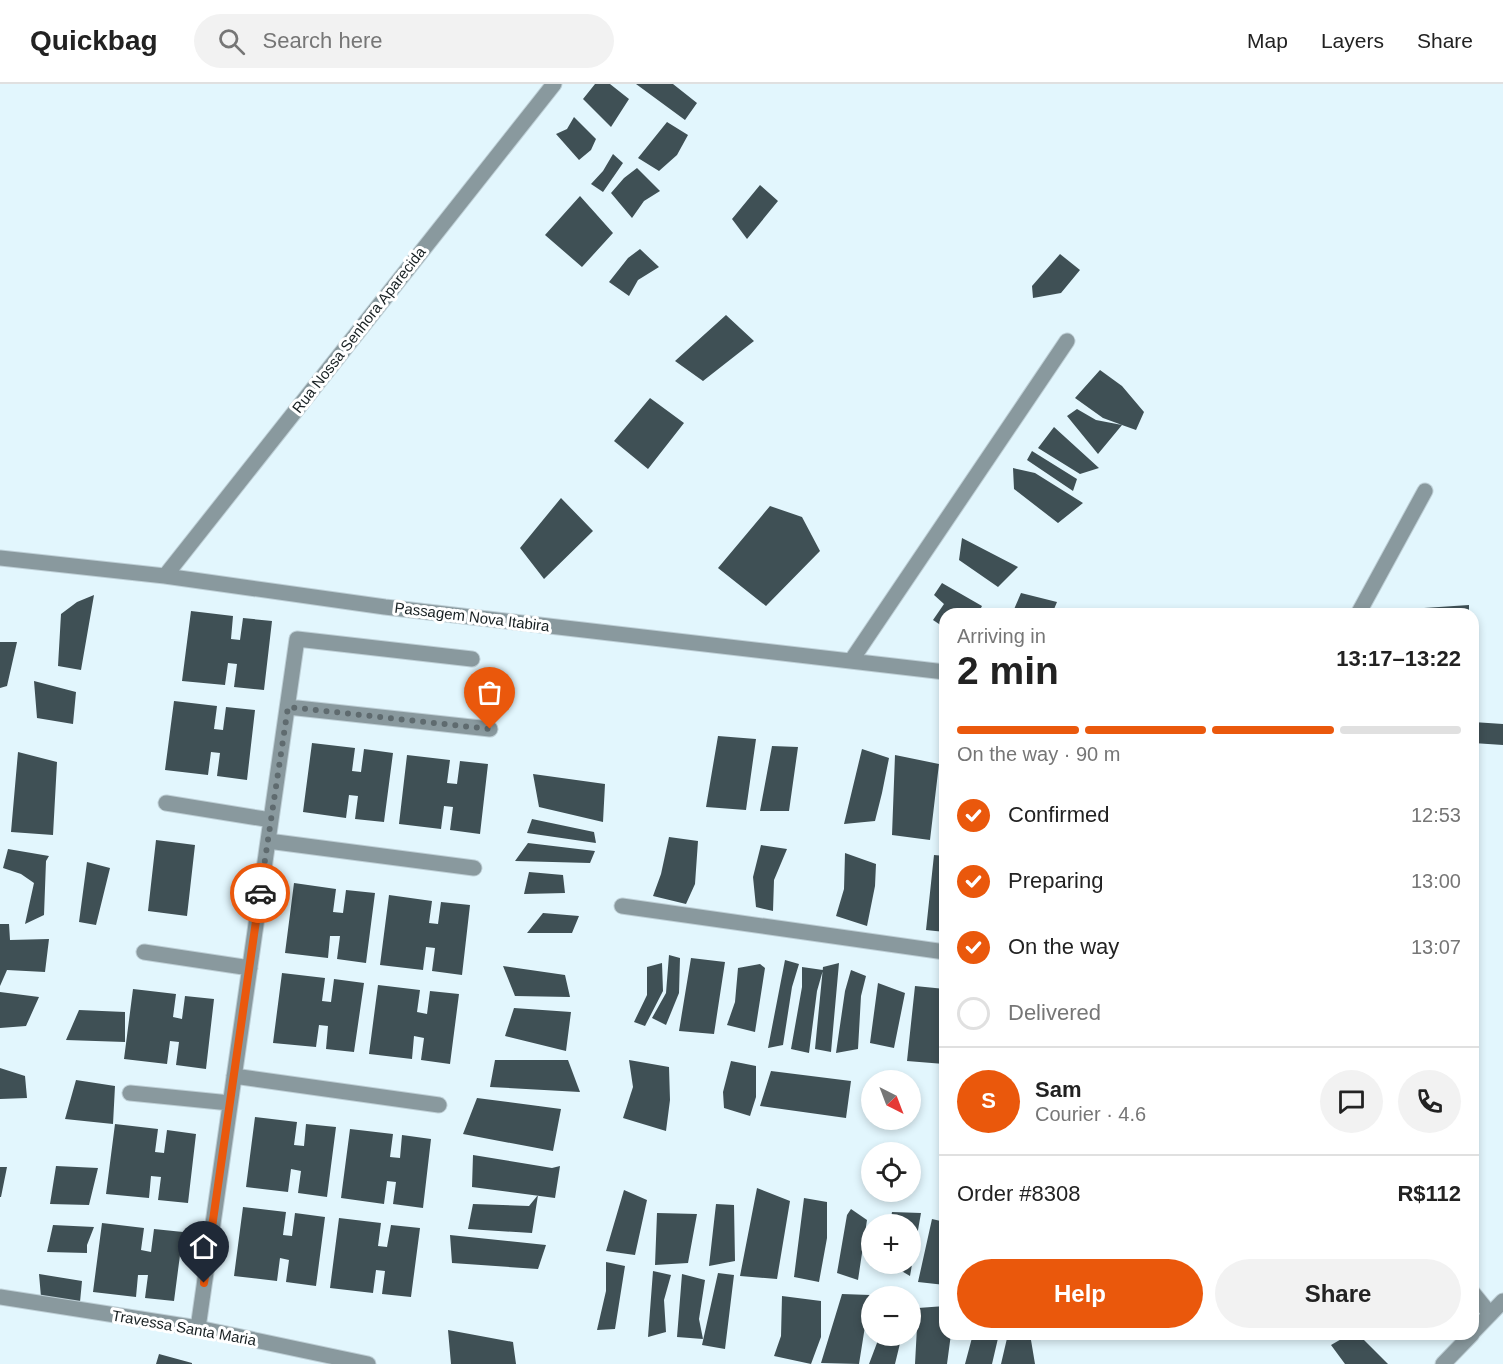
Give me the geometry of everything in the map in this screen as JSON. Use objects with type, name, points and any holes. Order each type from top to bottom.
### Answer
[{"type":"street","name":"Rua Nossa Senhora Aparecida","points":[[165,576],[554,84]]},
{"type":"street","points":[[851,661],[1066,341]]},
{"type":"street","points":[[1361,608],[1425,492]]},
{"type":"street","name":"Passagem Nova Itabira","points":[[0,558],[165,576],[385,607],[939,671]]},
{"type":"street","points":[[198,1328],[297,639],[472,659]]},
{"type":"street","points":[[288,707],[490,729]]},
{"type":"street","points":[[166,803],[271,820]]},
{"type":"street","points":[[268,841],[474,868]]},
{"type":"street","points":[[622,906],[939,951]]},
{"type":"street","points":[[144,952],[249,968]]},
{"type":"street","points":[[234,1076],[439,1105]]},
{"type":"street","points":[[130,1093],[230,1103]]},
{"type":"street","name":"Travessa Santa Maria","points":[[0,1297],[198,1328],[368,1364]]},
{"type":"street","points":[[1479,1300],[1490,1314]]},
{"type":"street","points":[[1479,1326],[1503,1301]]},
{"type":"street","points":[[1443,1364],[1465,1340]]},
{"type":"building","points":[[595,84],[610,84],[629,99],[611,127],[583,99]]},
{"type":"building","points":[[636,84],[673,84],[697,103],[685,120]]},
{"type":"building","points":[[574,117],[596,139],[591,150],[579,160],[556,134],[567,129]]},
{"type":"building","points":[[667,122],[688,135],[677,155],[659,171],[638,158]]},
{"type":"building","points":[[613,154],[623,163],[603,192],[591,184],[603,171]]},
{"type":"building","points":[[637,168],[660,191],[644,201],[632,218],[611,193],[624,178]]},
{"type":"building","points":[[760,185],[778,201],[747,239],[732,219]]},
{"type":"building","points":[[580,196],[613,233],[582,267],[545,235]]},
{"type":"building","points":[[640,249],[659,267],[638,280],[629,296],[609,282],[628,258]]},
{"type":"building","points":[[1060,254],[1080,270],[1061,293],[1033,298],[1032,286]]},
{"type":"building","points":[[726,315],[754,341],[703,381],[675,361]]},
{"type":"building","points":[[1100,370],[1122,386],[1144,412],[1136,430],[1103,418],[1075,398]]},
{"type":"building","points":[[650,398],[684,423],[648,469],[614,441]]},
{"type":"building","points":[[1077,409],[1096,420],[1122,425],[1098,454],[1067,416]]},
{"type":"building","points":[[1054,427],[1099,468],[1080,474],[1038,448]]},
{"type":"building","points":[[1032,451],[1077,479],[1073,491],[1027,460]]},
{"type":"building","points":[[1013,468],[1035,473],[1083,503],[1058,523],[1014,489]]},
{"type":"building","points":[[561,498],[593,531],[544,579],[520,548]]},
{"type":"building","points":[[770,506],[802,517],[820,551],[766,606],[718,568]]},
{"type":"building","points":[[962,538],[1018,567],[998,587],[959,560]]},
{"type":"building","points":[[942,583],[982,606],[981,608],[941,608],[944,604],[934,595]]},
{"type":"building","points":[[1021,593],[1057,602],[1054,608],[1015,608]]},
{"type":"building","points":[[94,595],[81,670],[58,666],[61,614],[77,602]]},
{"type":"building","points":[[1469,605],[1469,608],[1424,608]]},
{"type":"building","points":[[191,611],[233,616],[231,639],[240,640],[243,618],[272,621],[264,690],[234,687],[237,664],[228,663],[225,685],[182,681]]},
{"type":"building","points":[[939,611],[939,624],[933,620]]},
{"type":"building","points":[[0,642],[17,642],[7,686],[0,688]]},
{"type":"building","points":[[34,681],[76,692],[73,724],[37,718]]},
{"type":"building","points":[[174,701],[217,706],[214,729],[223,730],[226,707],[255,710],[247,780],[217,776],[220,753],[211,752],[208,775],[165,770]]},
{"type":"building","points":[[1479,722],[1503,724],[1503,745],[1479,743]]},
{"type":"building","points":[[718,736],[756,739],[746,810],[706,807]]},
{"type":"building","points":[[312,743],[355,748],[352,771],[361,772],[364,749],[393,753],[384,822],[355,819],[358,796],[349,795],[346,818],[303,812]]},
{"type":"building","points":[[772,746],[798,747],[789,811],[760,811]]},
{"type":"building","points":[[862,749],[889,758],[882,793],[875,821],[844,824]]},
{"type":"building","points":[[18,752],[57,762],[53,835],[11,832]]},
{"type":"building","points":[[407,755],[450,760],[447,783],[457,784],[460,761],[488,764],[480,834],[450,830],[453,807],[444,806],[441,829],[399,824]]},
{"type":"building","points":[[895,755],[939,764],[930,840],[892,835]]},
{"type":"building","points":[[533,774],[605,784],[603,822],[539,807]]},
{"type":"building","points":[[532,819],[594,832],[596,843],[527,833]]},
{"type":"building","points":[[669,837],[698,841],[695,884],[686,904],[653,896],[661,874]]},
{"type":"building","points":[[156,840],[195,845],[187,916],[148,911]]},
{"type":"building","points":[[528,843],[595,851],[590,863],[515,861]]},
{"type":"building","points":[[761,845],[787,849],[774,880],[773,911],[756,907],[753,877]]},
{"type":"building","points":[[8,849],[49,856],[46,861],[44,915],[25,924],[34,883],[21,874],[3,868]]},
{"type":"building","points":[[845,853],[876,864],[875,886],[867,926],[836,916],[844,889]]},
{"type":"building","points":[[934,855],[939,855],[939,931],[926,930]]},
{"type":"building","points":[[87,862],[110,868],[96,925],[79,922]]},
{"type":"building","points":[[529,872],[563,875],[565,893],[524,894]]},
{"type":"building","points":[[294,883],[336,889],[333,912],[343,913],[346,890],[375,893],[366,963],[337,959],[340,936],[330,936],[328,958],[285,953]]},
{"type":"building","points":[[389,895],[432,901],[429,923],[438,924],[441,902],[470,905],[462,975],[432,971],[435,948],[426,947],[423,970],[380,965]]},
{"type":"building","points":[[543,913],[579,916],[572,933],[527,933]]},
{"type":"building","points":[[0,924],[9,924],[10,940],[49,939],[45,972],[7,970],[0,986]]},
{"type":"building","points":[[669,955],[680,958],[679,993],[666,1025],[652,1018],[666,993]]},
{"type":"building","points":[[691,958],[725,962],[714,1034],[679,1031]]},
{"type":"building","points":[[785,960],[799,964],[792,987],[783,1045],[768,1048]]},
{"type":"building","points":[[662,963],[663,991],[645,1026],[634,1022],[647,995],[647,967]]},
{"type":"building","points":[[839,963],[831,1052],[815,1049],[823,967]]},
{"type":"building","points":[[760,964],[765,968],[755,1032],[727,1025],[735,1002],[738,968]]},
{"type":"building","points":[[503,966],[565,975],[570,997],[515,996]]},
{"type":"building","points":[[802,967],[823,970],[817,991],[809,1053],[791,1049],[802,987]]},
{"type":"building","points":[[851,970],[866,976],[861,996],[858,1049],[836,1053],[845,991]]},
{"type":"building","points":[[282,973],[325,978],[322,1001],[331,1002],[334,979],[364,983],[354,1052],[326,1049],[328,1026],[319,1025],[316,1047],[273,1043]]},
{"type":"building","points":[[878,983],[905,993],[894,1048],[870,1043]]},
{"type":"building","points":[[378,985],[420,990],[417,1012],[427,1014],[430,991],[459,994],[450,1064],[421,1060],[424,1038],[414,1036],[412,1059],[369,1054]]},
{"type":"building","points":[[915,986],[939,988],[939,1064],[907,1061]]},
{"type":"building","points":[[133,989],[176,994],[173,1017],[182,1019],[185,996],[214,999],[206,1069],[176,1065],[179,1042],[170,1041],[167,1064],[124,1059]]},
{"type":"building","points":[[0,992],[39,997],[26,1026],[0,1028]]},
{"type":"building","points":[[514,1008],[571,1012],[566,1051],[505,1036]]},
{"type":"building","points":[[79,1010],[125,1012],[125,1042],[66,1040]]},
{"type":"building","points":[[495,1060],[568,1060],[580,1092],[490,1087]]},
{"type":"building","points":[[629,1060],[669,1067],[670,1100],[666,1131],[623,1118],[633,1087]]},
{"type":"building","points":[[731,1061],[756,1066],[756,1097],[750,1116],[724,1108],[723,1092]]},
{"type":"building","points":[[0,1068],[25,1076],[27,1098],[0,1099]]},
{"type":"building","points":[[771,1071],[851,1081],[846,1118],[760,1106]]},
{"type":"building","points":[[76,1080],[115,1086],[113,1124],[65,1119]]},
{"type":"building","points":[[477,1098],[561,1109],[553,1151],[463,1134]]},
{"type":"building","points":[[255,1117],[297,1122],[294,1145],[304,1146],[306,1124],[336,1127],[327,1197],[298,1193],[301,1171],[291,1169],[288,1192],[246,1187]]},
{"type":"building","points":[[115,1124],[158,1129],[155,1152],[164,1153],[167,1130],[196,1134],[188,1203],[158,1200],[161,1177],[151,1176],[149,1198],[106,1194]]},
{"type":"building","points":[[350,1129],[393,1134],[390,1157],[400,1158],[402,1135],[431,1139],[423,1208],[393,1204],[396,1182],[387,1181],[384,1204],[341,1198]]},
{"type":"building","points":[[473,1155],[552,1168],[560,1166],[555,1198],[472,1187]]},
{"type":"building","points":[[56,1166],[98,1168],[89,1205],[50,1204]]},
{"type":"building","points":[[0,1167],[7,1167],[1,1197],[0,1197]]},
{"type":"building","points":[[757,1188],[790,1201],[777,1279],[740,1276]]},
{"type":"building","points":[[624,1190],[647,1200],[635,1255],[606,1251]]},
{"type":"building","points":[[538,1195],[532,1233],[468,1229],[473,1204],[529,1206]]},
{"type":"building","points":[[804,1198],[827,1202],[827,1238],[819,1282],[794,1277]]},
{"type":"building","points":[[716,1204],[734,1205],[735,1261],[709,1266]]},
{"type":"building","points":[[243,1207],[286,1212],[283,1235],[292,1236],[295,1213],[325,1217],[316,1286],[286,1282],[289,1260],[280,1258],[277,1281],[234,1276]]},
{"type":"building","points":[[851,1209],[861,1216],[861,1260],[858,1280],[837,1273],[847,1215]]},
{"type":"building","points":[[892,1212],[921,1213],[921,1214],[892,1214]]},
{"type":"building","points":[[657,1213],[697,1214],[688,1263],[655,1265]]},
{"type":"building","points":[[339,1218],[381,1223],[378,1246],[387,1247],[391,1225],[420,1228],[411,1297],[382,1294],[385,1271],[376,1270],[373,1293],[330,1288]]},
{"type":"building","points":[[932,1219],[939,1221],[939,1284],[918,1282]]},
{"type":"building","points":[[102,1223],[144,1228],[141,1250],[151,1252],[154,1229],[183,1232],[174,1301],[145,1298],[148,1275],[138,1275],[136,1297],[93,1292]]},
{"type":"building","points":[[53,1225],[94,1227],[87,1245],[87,1253],[47,1252]]},
{"type":"building","points":[[450,1235],[546,1245],[538,1269],[452,1263]]},
{"type":"building","points":[[606,1262],[625,1266],[615,1329],[597,1330],[606,1291]]},
{"type":"building","points":[[653,1271],[671,1275],[664,1300],[666,1332],[648,1337]]},
{"type":"building","points":[[718,1273],[734,1275],[725,1349],[702,1345]]},
{"type":"building","points":[[39,1274],[82,1281],[80,1302],[41,1297]]},
{"type":"building","points":[[682,1274],[705,1280],[699,1319],[703,1339],[677,1337]]},
{"type":"building","points":[[842,1294],[861,1295],[862,1346],[859,1364],[821,1363]]},
{"type":"building","points":[[782,1296],[821,1301],[821,1337],[811,1364],[774,1356],[781,1336]]},
{"type":"building","points":[[939,1306],[939,1340],[950,1340],[947,1364],[915,1364],[916,1346],[921,1346],[921,1308]]},
{"type":"building","points":[[448,1330],[513,1342],[516,1364],[451,1364]]},
{"type":"building","points":[[971,1340],[998,1340],[992,1364],[965,1364]]},
{"type":"building","points":[[1007,1340],[1031,1340],[1035,1364],[1001,1364]]},
{"type":"building","points":[[1340,1340],[1364,1340],[1388,1364],[1345,1364],[1331,1345]]},
{"type":"building","points":[[876,1346],[899,1346],[895,1364],[869,1364]]},
{"type":"building","points":[[159,1354],[192,1363],[192,1364],[156,1364]]},
{"type":"way so far","points":[[260,893],[288,707],[490,729]]},
{"type":"route","points":[[204,1283],[260,893]]}]
